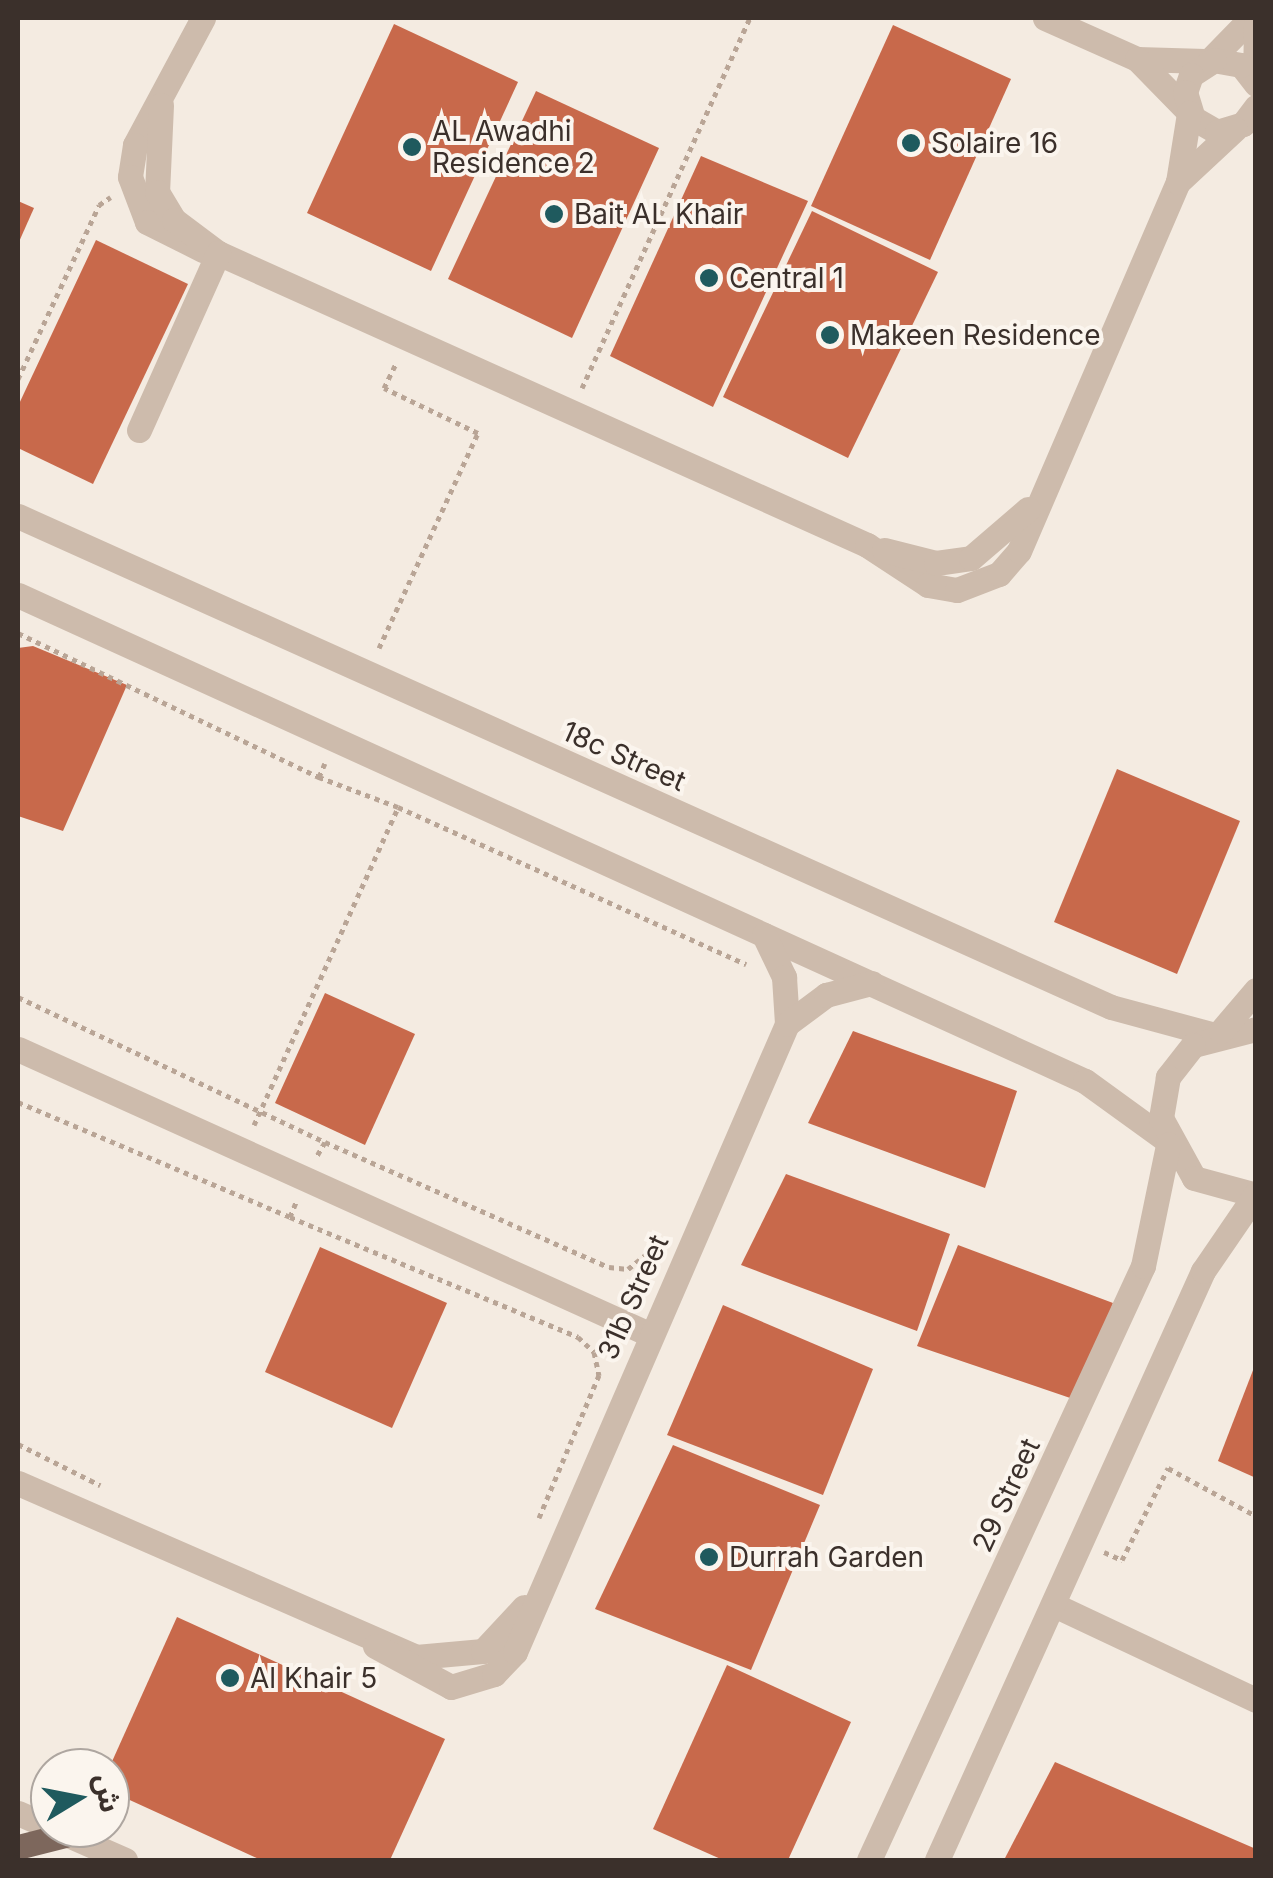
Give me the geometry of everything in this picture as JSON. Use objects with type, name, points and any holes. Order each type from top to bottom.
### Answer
[{"type":"street","points":[[202,18],[162,106],[134,145],[132,193],[159,233],[218,253],[866,545],[928,585],[972,587],[1010,564],[1178,182],[1188,112],[1186,83],[1253,20]]},
{"type":"street","points":[[1045,18],[1137,60],[1208,130],[1235,129]]},
{"type":"street","points":[[1253,20],[1255,83]]},
{"type":"street","points":[[1137,60],[1241,65],[1255,83]]},
{"type":"street","points":[[162,106],[157,192],[174,220],[218,253]]},
{"type":"street","points":[[1178,182],[1255,108]]},
{"type":"street","points":[[140,430],[218,253]]},
{"type":"street","name":"18c Street","points":[[18,516],[1110,1008],[1216,1032],[1256,1028]]},
{"type":"street","points":[[18,595],[1085,1081],[1166,1142],[1203,1184],[1255,1195],[1203,1271],[937,1860]]},
{"type":"street","name":"31b Street","points":[[18,1483],[375,1646],[436,1684],[481,1681],[515,1652],[533,1595],[787,1024],[784,977],[764,935]]},
{"type":"street","name":"31b Street","points":[[787,1024],[826,995],[871,983]]},
{"type":"street","points":[[1216,1032],[1256,990]]},
{"type":"street","name":"29 Street","points":[[869,1860],[1143,1266],[1166,1142],[1168,1078],[1216,1032]]},
{"type":"street","points":[[18,1049],[649,1334]]},
{"type":"street","points":[[1054,1605],[1256,1700]]},
{"type":"street","points":[[96,1848],[125,1860]]},
{"type":"path","points":[[571,412],[750,18]]},
{"type":"path","points":[[18,379],[99,205],[132,193]]},
{"type":"path","points":[[367,673],[478,433],[384,388],[408,338]]},
{"type":"path","points":[[18,633],[319,776],[398,807],[754,968]]},
{"type":"path","points":[[319,776],[336,740]]},
{"type":"path","points":[[242,1150],[398,807]]},
{"type":"path","points":[[18,996],[325,1142],[609,1267],[647,1259],[665,1230]]},
{"type":"path","points":[[18,1102],[578,1337],[594,1352],[599,1375],[531,1538]]},
{"type":"path","points":[[290,1218],[325,1142]]},
{"type":"path","points":[[18,1444],[114,1493]]},
{"type":"path","points":[[1082,1543],[1122,1560],[1168,1468],[1256,1516]]},
{"type":"building","name":"AL Awadhi Residence 2","points":[[394,24],[518,82],[431,271],[307,213]]},
{"type":"building","name":"Solaire 16","points":[[893,25],[1011,79],[930,260],[811,206]]},
{"type":"building","name":"Bait AL Khair","points":[[536,91],[659,148],[572,338],[448,279]]},
{"type":"building","name":"Central 1","points":[[701,156],[808,201],[713,407],[610,356]]},
{"type":"building","points":[[18,201],[34,208],[18,244]]},
{"type":"building","name":"Makeen Residence","points":[[812,211],[938,272],[848,458],[723,397]]},
{"type":"building","points":[[96,240],[188,284],[93,484],[18,448],[18,406]]},
{"type":"building","points":[[33,646],[127,685],[63,831],[18,816],[18,648]]},
{"type":"building","points":[[1117,769],[1240,821],[1177,974],[1054,922]]},
{"type":"building","points":[[325,993],[415,1034],[365,1145],[275,1103]]},
{"type":"building","points":[[853,1031],[1017,1091],[985,1188],[808,1123]]},
{"type":"building","points":[[786,1174],[950,1234],[917,1331],[741,1265]]},
{"type":"building","points":[[958,1245],[1113,1303],[1079,1401],[917,1346]]},
{"type":"building","points":[[320,1247],[447,1303],[392,1428],[265,1372]]},
{"type":"building","points":[[723,1305],[873,1369],[823,1495],[667,1435]]},
{"type":"building","points":[[1256,1365],[1256,1478],[1218,1461]]},
{"type":"building","name":"Durrah Garden","points":[[673,1445],[820,1505],[751,1670],[595,1609]]},
{"type":"building","name":"Al Khair 5","points":[[177,1617],[445,1739],[390,1860],[261,1860],[130,1800],[130,1748],[118,1748]]},
{"type":"building","points":[[727,1665],[851,1722],[788,1860],[723,1860],[653,1829]]},
{"type":"building","points":[[1055,1762],[1256,1849],[1256,1860],[1004,1860]]},
{"type":"place","name":"Solaire 16","points":[[911,143]]},
{"type":"place","name":"AL Awadhi Residence 2","points":[[412,147]]},
{"type":"place","name":"Bait AL Khair","points":[[554,214]]},
{"type":"place","name":"Central 1","points":[[709,278]]},
{"type":"place","name":"Makeen Residence","points":[[830,335]]},
{"type":"place","name":"Durrah Garden","points":[[709,1557]]},
{"type":"place","name":"Al Khair 5","points":[[230,1678]]}]
